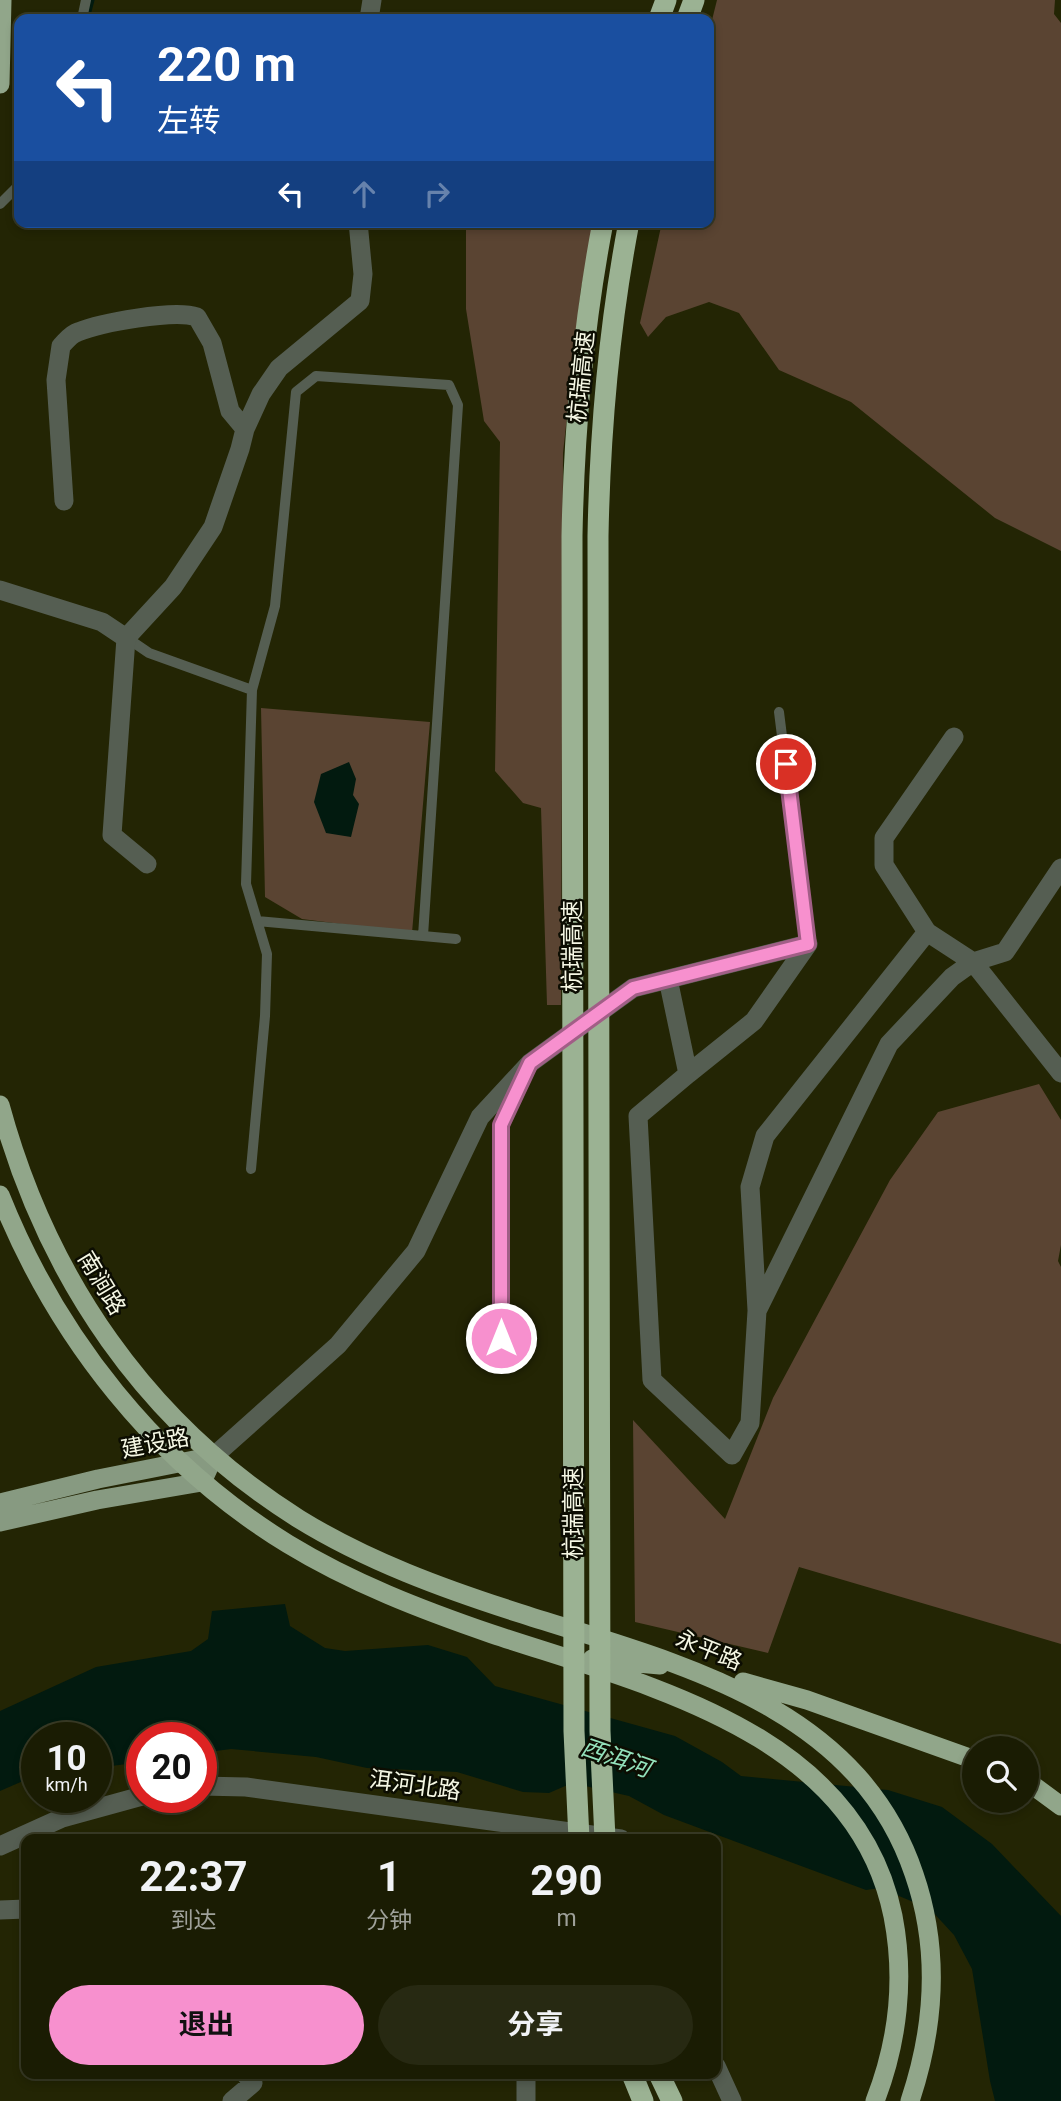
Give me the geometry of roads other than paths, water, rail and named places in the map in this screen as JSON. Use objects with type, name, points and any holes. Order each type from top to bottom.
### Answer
[{"type":"highway","points":[[0,84],[2,0]]},
{"type":"highway","name":"杭瑞高速","points":[[579,1834],[574,1731],[573,491],[581,363],[602,228]]},
{"type":"highway","name":"杭瑞高速","points":[[605,1834],[600,1731],[599,481],[609,352],[628,228]]},
{"type":"highway","name":"南涧路","points":[[0,1105],[10,1142],[37,1213],[83,1302],[134,1373],[167,1411],[214,1456]]},
{"type":"highway","points":[[0,1195],[28,1259],[67,1328],[113,1391],[138,1420],[192,1473],[255,1522],[288,1544],[368,1586],[443,1616],[676,1696],[721,1716],[761,1738],[795,1762],[823,1788],[847,1816],[866,1845],[891,1906],[897,1937],[900,1968],[895,2030],[875,2101]]},
{"type":"highway","name":"永平路","points":[[214,1456],[301,1520],[367,1556],[489,1603],[689,1667],[735,1687],[778,1710],[815,1737],[847,1766],[895,1829],[911,1863],[929,1933],[931,2002],[927,2036],[910,2101]]},
{"type":"highway","points":[[559,1656],[689,1667],[807,1700],[962,1755]]},
{"type":"highway","points":[[1039,1789],[1060,1803]]},
{"type":"highway","points":[[634,2079],[643,2101]]},
{"type":"highway","points":[[661,2079],[672,2101]]},
{"type":"main road","name":"建设路","points":[[0,1522],[97,1500],[192,1473],[214,1456]]},
{"type":"main road","name":"建设路","points":[[0,1503],[98,1479],[192,1473]]},
{"type":"street","points":[[147,864],[112,835],[126,638],[173,587],[214,527],[245,429],[261,394],[279,368],[360,301],[363,274],[359,228]]},
{"type":"street","points":[[64,501],[56,380],[61,346],[76,332],[151,316],[187,314],[197,317],[212,343],[230,411],[245,429]]},
{"type":"street","points":[[0,590],[103,622],[126,638]]},
{"type":"street","points":[[954,737],[884,838],[884,865],[927,932],[973,962],[1061,1073]]},
{"type":"street","points":[[757,1311],[889,1044],[952,978],[973,962],[1005,952],[1061,868]]},
{"type":"street","points":[[808,944],[754,1021],[638,1116],[652,1380],[732,1455],[750,1423],[757,1311],[750,1186],[765,1136],[927,932]]},
{"type":"street","points":[[214,1456],[338,1345],[415,1251],[480,1117],[530,1063],[633,988],[808,944]]},
{"type":"street","points":[[668,979],[688,1074]]},
{"type":"street","name":"洱河北路","points":[[217,1786],[246,1787],[585,1834]]},
{"type":"street","points":[[27,1834],[62,1818],[126,1800]]},
{"type":"street","points":[[0,1846],[21,1837]]},
{"type":"street","points":[[0,1910],[21,1909]]},
{"type":"street","points":[[721,2077],[732,2101]]},
{"type":"street","points":[[232,2101],[253,2082],[250,2079]]},
{"type":"street","points":[[526,2079],[526,2101]]},
{"type":"lane","points":[[0,204],[14,190]]},
{"type":"lane","points":[[251,1169],[265,1016],[267,954],[246,884],[252,690],[275,606],[296,392],[316,376],[449,385],[458,405],[423,936]]},
{"type":"lane","points":[[126,638],[149,653],[252,690]]},
{"type":"lane","points":[[779,712],[808,944]]},
{"type":"lane","points":[[257,921],[456,939]]},
{"type":"lane","points":[[501,1338],[501,1125],[530,1063]]},
{"type":"water","points":[[349,762],[356,779],[353,795],[359,804],[351,837],[326,833],[314,802],[321,774]]},
{"type":"water","name":"西洱河","points":[[285,1604],[290,1626],[325,1648],[345,1651],[428,1645],[467,1657],[495,1686],[675,1736],[722,1762],[741,1776],[888,1790],[942,1807],[992,1844],[1061,1916],[1061,2101],[995,2101],[972,1969],[954,1935],[930,1909],[880,1888],[866,1890],[664,1815],[629,1796],[572,1783],[549,1793],[523,1792],[457,1772],[367,1768],[316,1757],[231,1749],[217,1751],[217,1722],[126,1722],[126,1764],[112,1766],[112,1722],[21,1722],[21,1782],[0,1791],[0,1711],[96,1667],[191,1651],[208,1639],[212,1611]]},
{"type":"waterway","points":[[88,14],[92,0]]}]
